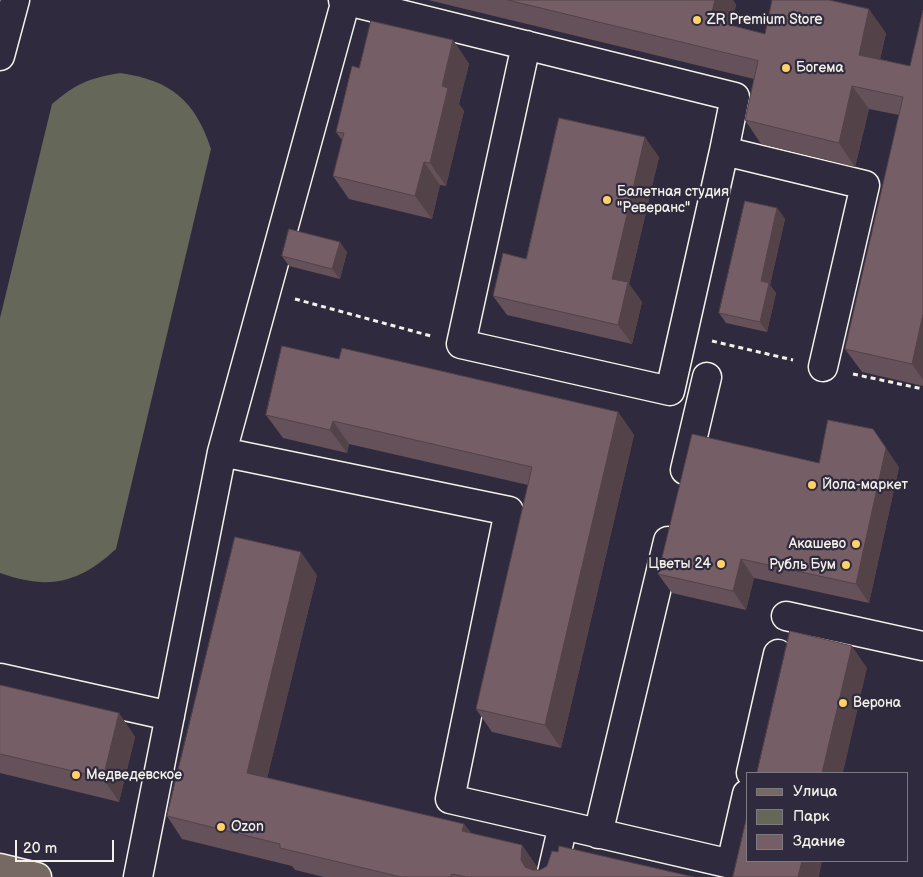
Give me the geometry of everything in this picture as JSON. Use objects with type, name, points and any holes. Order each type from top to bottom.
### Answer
[{"type":"main road","points":[[0,868],[37,877]]},
{"type":"lane","points":[[0,56],[15,0]]},
{"type":"lane","points":[[138,877],[222,452],[345,0],[735,96],[670,391],[461,344],[526,45]]},
{"type":"lane","points":[[724,151],[865,186],[823,367]]},
{"type":"lane","points":[[598,834],[707,377]]},
{"type":"lane","points":[[222,452],[509,511],[450,799],[731,864],[746,798]]},
{"type":"lane","points":[[786,616],[923,646]]},
{"type":"lane","points":[[751,772],[778,654]]},
{"type":"lane","points":[[0,678],[170,716]]},
{"type":"lane","points":[[551,877],[562,825]]},
{"type":"path","points":[[266,292],[461,344]]},
{"type":"green space","points":[[120,73],[153,81],[167,87],[178,95],[197,117],[211,149],[116,549],[89,570],[62,580],[48,582],[17,578],[0,573],[0,318],[52,104],[68,91],[83,83]]},
{"type":"building","points":[[508,0],[715,0],[710,20],[765,34],[772,0],[829,0],[869,9],[859,55],[910,66],[923,10],[923,314],[912,364],[845,349],[903,97],[852,86],[839,143],[745,120],[758,61]]},
{"type":"building","points":[[371,21],[453,40],[442,86],[448,88],[430,163],[424,162],[415,196],[333,176],[344,133],[336,132],[352,66],[359,68]]},
{"type":"building","points":[[559,118],[645,137],[612,279],[628,282],[618,325],[493,296],[503,253],[526,259]]},
{"type":"building","points":[[745,201],[777,208],[761,281],[769,283],[760,322],[719,313]]},
{"type":"building","points":[[289,229],[340,242],[332,269],[282,256]]},
{"type":"building","points":[[282,346],[339,359],[342,348],[618,412],[545,725],[476,709],[532,467],[333,421],[330,430],[266,415]]},
{"type":"building","points":[[828,420],[873,429],[886,448],[856,584],[741,559],[733,591],[658,574],[692,434],[819,463]]},
{"type":"building","points":[[235,537],[301,552],[247,773],[464,824],[462,831],[522,845],[521,860],[525,867],[533,870],[540,870],[547,866],[552,851],[558,852],[559,846],[694,877],[466,877],[452,874],[451,877],[401,877],[280,848],[280,844],[167,816]]},
{"type":"building","points":[[790,631],[852,646],[822,772],[757,772]]},
{"type":"building","points":[[0,685],[119,713],[103,778],[0,754]]},
{"type":"building","points":[[746,820],[746,862],[802,862],[798,877],[733,877]]},
{"type":"place","name":"ZR Premium Store","points":[[697,20]]},
{"type":"place","name":"Богема","points":[[786,68]]},
{"type":"place","name":"Балетная студия \"Реверанс\"","points":[[607,200]]},
{"type":"place","name":"Йола-маркет","points":[[812,485]]},
{"type":"place","name":"Акашево","points":[[856,544]]},
{"type":"place","name":"Цветы 24","points":[[721,564]]},
{"type":"place","name":"Рубль Бум","points":[[846,565]]},
{"type":"place","name":"Верона","points":[[843,703]]},
{"type":"place","name":"Медведевское","points":[[76,775]]},
{"type":"place","name":"Ozon","points":[[221,827]]}]
